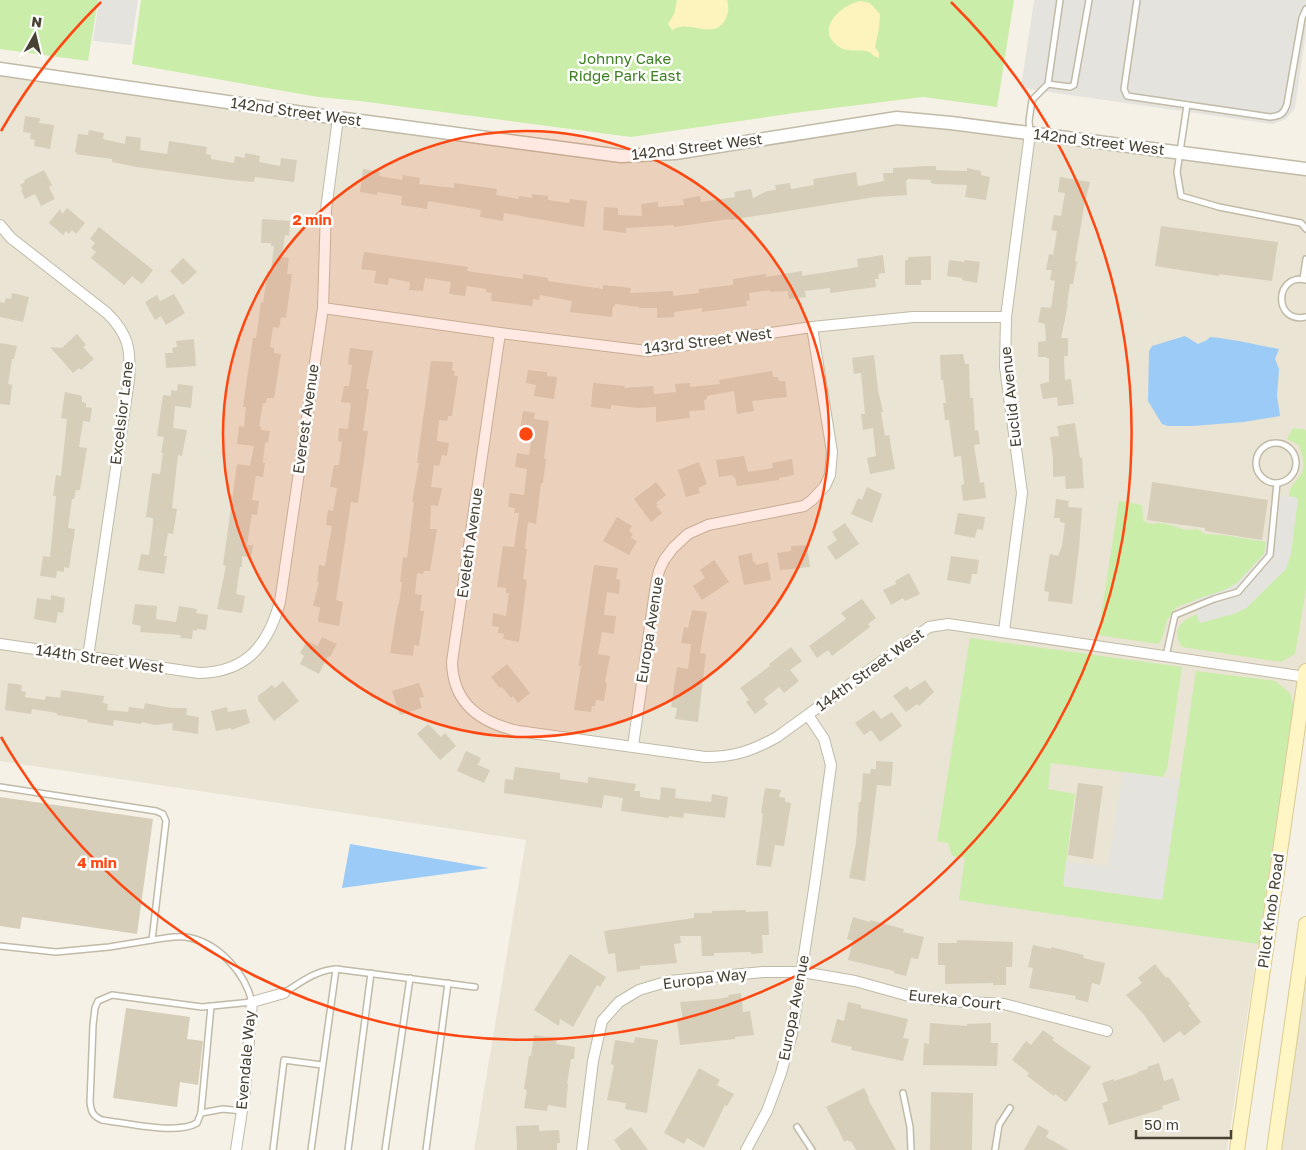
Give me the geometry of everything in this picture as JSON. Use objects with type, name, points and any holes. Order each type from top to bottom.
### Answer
[{"type":"main road","name":"Pilot Knob Road","points":[[1236,1150],[1306,675]]},
{"type":"main road","points":[[1274,1150],[1306,924]]},
{"type":"street","name":"142nd Street West","points":[[0,69],[338,118],[622,156],[675,153],[898,118],[951,123],[1306,169]]},
{"type":"street","name":"Everest Avenue","points":[[199,673],[224,671],[244,662],[265,640],[277,614],[282,592],[322,308],[326,210],[338,118]]},
{"type":"street","name":"Euclid Avenue","points":[[1004,631],[1022,493],[1005,367],[1006,317],[1030,133]]},
{"type":"street","name":"Excelsior Lane","points":[[1,229],[107,313],[124,333],[130,353],[129,380],[88,657]]},
{"type":"street","name":"143rd Street West","points":[[322,308],[647,351],[812,327],[913,317],[1006,317]]},
{"type":"street","name":"Europa Avenue","points":[[632,746],[656,584],[659,572],[673,548],[688,534],[708,524],[804,506],[819,493],[830,475],[832,452],[812,327]]},
{"type":"street","name":"Eveleth Avenue","points":[[500,333],[452,662],[455,682],[467,705],[481,718],[504,728]]},
{"type":"street","name":"144th Street West","points":[[504,728],[705,757],[734,756],[759,747],[777,737],[929,627],[948,624],[1306,675]]},
{"type":"street","name":"144th Street West","points":[[0,644],[199,673]]},
{"type":"street","name":"Europa Avenue","points":[[746,1150],[767,1111],[781,1073],[792,1034],[802,972],[831,765],[824,740],[808,715]]},
{"type":"street","name":"Europa Way","points":[[582,1150],[592,1061],[602,1021],[619,1002],[640,990],[669,981],[763,972],[802,972]]},
{"type":"street","name":"Eureka Court","points":[[802,972],[855,981],[909,996],[946,1001],[1004,1004],[1107,1031]]},
{"type":"street","name":"Evendale Way","points":[[236,1150],[242,1112],[252,1002],[284,994]]},
{"type":"lane","points":[[1030,133],[1029,121],[1032,100],[1048,84],[1060,0]]},
{"type":"lane","points":[[1048,84],[1070,88],[1074,85],[1090,0]]},
{"type":"lane","points":[[1137,0],[1125,93],[1131,97],[1270,117],[1281,115],[1285,112],[1302,18],[1306,9]]},
{"type":"lane","points":[[1187,105],[1178,172],[1182,196],[1219,207],[1301,223],[1306,229]]},
{"type":"lane","points":[[1306,259],[1304,280],[1290,282],[1282,292],[1281,299],[1285,311],[1290,316],[1297,318],[1306,317]]},
{"type":"lane","points":[[1273,443],[1285,445],[1294,454],[1295,461],[1293,473],[1284,481],[1277,483],[1264,479],[1256,468],[1256,462],[1261,449],[1273,443]]},
{"type":"lane","points":[[1166,656],[1175,615],[1238,592],[1270,555],[1277,483]]},
{"type":"lane","points":[[0,788],[156,811],[164,814],[166,821],[152,940]]},
{"type":"lane","points":[[0,946],[56,952],[110,947],[170,937],[190,938],[207,944],[218,951],[237,970],[249,988],[252,1002],[211,1006],[202,1007],[112,995],[98,1001],[95,1008],[93,1025],[90,1108],[95,1117],[102,1120],[175,1129],[190,1127],[197,1123],[201,1113],[211,1006]]},
{"type":"lane","points":[[284,994],[307,978],[326,969],[475,987]]},
{"type":"lane","points":[[311,1150],[336,969]]},
{"type":"lane","points":[[348,1150],[371,973]]},
{"type":"lane","points":[[385,1150],[410,978]]},
{"type":"lane","points":[[426,1150],[448,983]]},
{"type":"lane","points":[[272,1150],[284,1060],[322,1065]]},
{"type":"lane","points":[[903,1093],[910,1127],[911,1150]]},
{"type":"lane","points":[[995,1150],[999,1125],[1010,1108]]},
{"type":"lane","points":[[201,1113],[223,1109],[242,1112]]},
{"type":"lane","points":[[796,1126],[812,1150]]},
{"type":"shaded area","points":[[99,0],[138,0],[131,45],[93,41]]},
{"type":"shaded area","points":[[1034,0],[1306,0],[1306,32],[1295,108],[1286,119],[1272,124],[1021,88]]},
{"type":"shaded area","points":[[0,69],[554,147],[660,154],[897,118],[1306,171],[1306,678],[1266,945],[1258,944],[1227,1150],[474,1150],[526,840],[0,761]]},
{"type":"shaded area","points":[[1273,495],[1298,498],[1291,554],[1286,569],[1246,608],[1233,614],[1199,623],[1194,600],[1225,590],[1237,583],[1264,554]]},
{"type":"shaded area","points":[[1123,772],[1180,778],[1162,900],[1063,886],[1066,862],[1108,866]]},
{"type":"shaded area","points":[[1306,931],[1306,1150],[1274,1150]]},
{"type":"green space","points":[[0,0],[98,0],[88,61],[0,49]]},
{"type":"green space","name":"Johnny Cake Ridge Park East","points":[[141,0],[1014,0],[997,107],[923,97],[794,113],[631,137],[318,97],[132,64]]},
{"type":"green space","points":[[1293,428],[1306,430],[1306,589],[1295,654],[1281,662],[1182,647],[1177,635],[1180,626],[1187,619],[1198,614],[1200,623],[1233,614],[1246,608],[1286,569],[1298,498],[1289,496],[1293,485],[1302,473],[1303,466],[1299,445],[1287,439]]},
{"type":"green space","points":[[1119,501],[1142,505],[1143,521],[1151,524],[1163,523],[1186,530],[1197,529],[1205,534],[1267,542],[1264,554],[1237,583],[1225,590],[1179,606],[1174,610],[1167,620],[1162,638],[1158,644],[1098,635]]},
{"type":"green space","points":[[970,638],[1182,667],[1167,769],[1163,777],[1051,763],[1048,789],[1075,794],[1063,886],[1162,900],[1196,671],[1275,681],[1290,693],[1293,705],[1258,944],[959,900],[965,858],[952,856],[948,843],[937,841]]},
{"type":"sand","points":[[677,0],[727,0],[727,15],[721,25],[716,28],[678,27],[672,30],[668,24],[674,14]]},
{"type":"sand","points":[[860,1],[870,3],[880,14],[875,47],[879,53],[879,58],[869,52],[850,50],[838,46],[829,32],[833,19],[845,7]]},
{"type":"water","points":[[1185,336],[1198,344],[1210,337],[1279,349],[1275,359],[1279,369],[1277,396],[1280,416],[1244,422],[1192,426],[1168,426],[1162,424],[1148,401],[1149,351],[1152,346]]},
{"type":"water","points":[[350,844],[489,868],[342,888]]},
{"type":"building","points":[[25,116],[40,118],[39,123],[54,125],[50,149],[34,146],[35,140],[30,139],[31,133],[23,132]]},
{"type":"building","points":[[89,130],[104,133],[103,139],[125,144],[126,136],[141,138],[140,150],[167,154],[169,141],[207,147],[206,154],[211,155],[211,159],[234,163],[235,156],[245,158],[245,153],[260,156],[259,162],[280,166],[281,158],[297,160],[294,182],[255,177],[254,182],[231,180],[137,167],[112,162],[112,159],[75,154],[78,153],[75,152],[78,134],[88,135]]},
{"type":"building","points":[[936,166],[936,170],[967,171],[967,168],[981,171],[981,175],[990,177],[986,200],[965,197],[967,185],[936,184],[931,183],[931,180],[908,179],[906,181],[907,195],[875,197],[674,227],[674,225],[626,228],[626,233],[603,230],[604,207],[618,208],[618,215],[642,216],[641,204],[658,202],[658,207],[684,205],[683,199],[700,196],[701,202],[735,197],[734,192],[751,189],[753,198],[767,191],[776,190],[775,185],[790,183],[791,189],[814,185],[813,179],[856,172],[858,186],[884,181],[883,173],[893,173],[893,168]]},
{"type":"building","points":[[363,169],[380,172],[379,176],[402,180],[403,175],[420,178],[419,184],[454,188],[454,183],[497,189],[496,195],[518,199],[519,196],[532,198],[532,194],[548,196],[548,200],[569,203],[570,199],[587,201],[584,227],[504,213],[503,221],[480,217],[481,210],[428,201],[427,209],[401,205],[402,196],[377,192],[377,195],[360,192]]},
{"type":"building","points":[[44,170],[52,185],[49,187],[55,199],[41,206],[35,194],[25,199],[20,185],[25,182],[24,180]]},
{"type":"building","points":[[1060,177],[1090,182],[1075,261],[1077,262],[1073,284],[1070,284],[1061,338],[1068,338],[1068,356],[1064,356],[1065,380],[1071,379],[1074,404],[1058,406],[1057,397],[1043,399],[1040,384],[1049,382],[1049,358],[1038,357],[1038,342],[1046,341],[1045,324],[1038,322],[1041,307],[1051,308],[1055,281],[1050,280],[1052,270],[1046,270],[1049,254],[1053,255],[1057,231],[1051,230],[1054,215],[1061,216],[1065,193],[1058,192]]},
{"type":"building","points":[[67,208],[85,223],[76,234],[72,230],[69,234],[66,231],[63,235],[49,223],[60,209],[62,214]]},
{"type":"building","points":[[262,219],[290,221],[289,236],[285,235],[282,257],[289,258],[287,274],[292,274],[286,318],[281,317],[279,328],[273,327],[270,347],[274,348],[274,353],[281,354],[274,398],[267,398],[266,403],[263,403],[259,426],[261,430],[270,431],[268,443],[265,442],[263,477],[256,476],[252,500],[259,501],[257,515],[252,514],[247,545],[253,545],[251,558],[242,556],[242,567],[240,567],[236,594],[245,596],[242,613],[217,609],[226,566],[223,565],[237,464],[250,466],[254,446],[237,444],[239,426],[244,427],[246,407],[243,407],[253,338],[256,338],[261,302],[263,303],[268,271],[271,271],[274,246],[271,246],[271,243],[261,243]]},
{"type":"building","points":[[1161,226],[1278,242],[1272,281],[1219,274],[1219,276],[1155,266]]},
{"type":"building","points":[[99,227],[153,270],[142,284],[132,276],[124,285],[91,258],[96,252],[91,248],[95,243],[90,239]]},
{"type":"building","points":[[364,252],[468,267],[467,271],[523,279],[523,274],[548,278],[548,281],[603,289],[603,285],[631,288],[630,293],[673,291],[673,296],[699,293],[699,289],[733,285],[733,279],[766,274],[766,277],[802,271],[802,276],[858,267],[857,259],[883,255],[885,273],[878,274],[879,279],[875,279],[876,287],[830,293],[830,288],[805,291],[806,297],[789,299],[788,291],[770,292],[770,290],[749,293],[750,300],[746,301],[747,306],[702,312],[702,308],[674,312],[674,317],[657,318],[657,308],[639,308],[615,304],[612,317],[570,312],[572,301],[540,295],[539,300],[533,299],[532,306],[491,301],[492,293],[486,292],[486,289],[467,286],[465,296],[449,294],[451,282],[425,278],[423,291],[409,290],[410,282],[389,278],[388,285],[374,283],[376,271],[361,269]]},
{"type":"building","points":[[931,256],[931,280],[921,280],[921,285],[905,285],[905,260],[908,260],[908,257]]},
{"type":"building","points":[[183,258],[197,272],[183,285],[170,271]]},
{"type":"building","points":[[949,260],[980,262],[977,283],[947,276]]},
{"type":"building","points":[[12,293],[29,297],[23,322],[0,317],[0,302],[4,303],[6,298],[11,299]]},
{"type":"building","points":[[174,294],[185,313],[166,325],[161,316],[155,320],[145,302],[157,295],[160,301]]},
{"type":"building","points":[[77,334],[86,345],[83,347],[94,359],[81,370],[79,368],[73,373],[50,347],[62,348]]},
{"type":"building","points":[[194,339],[196,366],[166,368],[165,353],[173,353],[172,348],[177,347],[176,341]]},
{"type":"building","points":[[0,343],[17,346],[14,359],[12,359],[8,384],[12,385],[10,405],[0,404]]},
{"type":"building","points":[[350,348],[373,351],[366,389],[369,389],[363,431],[368,431],[358,503],[351,502],[336,600],[343,602],[339,626],[318,622],[320,607],[313,606],[319,582],[317,582],[319,565],[325,566],[332,526],[326,525],[328,510],[333,511],[337,488],[330,487],[334,465],[339,465],[342,442],[338,441],[339,428],[348,429],[351,403],[341,402],[344,386],[349,386],[352,365],[348,364]]},
{"type":"building","points":[[963,354],[965,364],[969,364],[970,398],[973,398],[975,431],[978,430],[980,444],[974,445],[980,483],[984,482],[986,498],[963,501],[961,485],[964,484],[961,456],[954,457],[949,420],[945,420],[943,403],[946,403],[943,380],[941,380],[940,355]]},
{"type":"building","points":[[874,355],[885,436],[889,435],[895,469],[870,474],[867,458],[876,456],[873,428],[863,430],[861,414],[865,414],[861,373],[854,374],[852,358]]},
{"type":"building","points":[[431,361],[453,362],[452,370],[455,371],[454,376],[458,376],[452,416],[448,416],[447,421],[439,420],[437,441],[449,443],[447,456],[442,455],[439,466],[434,465],[431,487],[442,488],[438,506],[431,505],[430,529],[437,529],[430,571],[424,571],[423,574],[417,573],[415,594],[422,595],[420,611],[424,611],[419,646],[414,645],[413,656],[390,653],[402,582],[400,582],[403,557],[407,558],[414,502],[412,502],[419,463],[417,463]]},
{"type":"building","points":[[528,370],[547,372],[547,376],[557,377],[554,399],[534,396],[536,385],[526,383]]},
{"type":"building","points":[[772,371],[773,377],[778,377],[779,381],[785,381],[787,397],[752,401],[754,411],[737,414],[734,391],[707,396],[707,399],[704,400],[705,410],[689,411],[690,418],[656,422],[656,407],[638,408],[611,405],[611,409],[591,407],[593,383],[625,386],[624,388],[653,386],[654,394],[676,392],[675,384],[690,383],[690,387],[720,384],[719,380]]},
{"type":"building","points":[[178,384],[193,386],[191,408],[175,406],[173,428],[187,430],[182,456],[178,455],[172,508],[177,509],[173,534],[168,533],[164,556],[167,556],[164,574],[138,570],[141,554],[149,555],[153,518],[146,517],[152,473],[160,474],[163,453],[161,453],[164,437],[157,436],[163,395],[171,396],[171,390],[177,391]]},
{"type":"building","points":[[65,392],[82,396],[82,402],[86,403],[86,407],[92,408],[90,422],[83,421],[79,447],[87,448],[80,490],[76,490],[74,499],[72,499],[68,528],[75,529],[69,568],[64,567],[64,572],[57,571],[56,578],[40,576],[43,556],[50,557],[56,496],[53,496],[56,475],[61,476],[67,419],[61,418]]},
{"type":"building","points":[[523,411],[535,413],[534,419],[549,421],[543,483],[541,483],[536,524],[528,522],[523,579],[527,580],[519,642],[503,639],[504,634],[498,633],[499,627],[492,626],[493,613],[506,616],[509,593],[506,593],[506,588],[497,587],[503,546],[514,547],[519,513],[514,513],[515,508],[508,507],[510,493],[524,495],[527,469],[515,467],[517,453],[529,455],[532,435],[529,434],[529,430],[520,429]]},
{"type":"building","points":[[1075,423],[1080,458],[1082,458],[1084,488],[1066,489],[1065,476],[1053,477],[1050,437],[1059,436],[1057,426]]},
{"type":"building","points":[[744,456],[748,472],[773,468],[772,463],[792,459],[794,475],[779,478],[779,480],[737,486],[733,475],[719,477],[716,460]]},
{"type":"building","points":[[699,462],[707,484],[698,488],[700,493],[686,497],[678,470]]},
{"type":"building","points":[[656,482],[666,495],[656,503],[658,505],[656,506],[662,513],[651,522],[634,499]]},
{"type":"building","points":[[1152,482],[1268,500],[1262,540],[1205,531],[1205,528],[1147,520]]},
{"type":"building","points":[[867,487],[882,494],[872,523],[851,514],[858,498],[862,500]]},
{"type":"building","points":[[1056,499],[1069,501],[1068,507],[1082,508],[1072,604],[1048,601],[1049,592],[1044,591],[1050,554],[1058,556],[1062,546],[1065,523],[1060,522],[1060,518],[1054,518]]},
{"type":"building","points":[[958,513],[985,517],[983,530],[977,529],[975,538],[954,534]]},
{"type":"building","points":[[617,517],[632,526],[629,531],[633,534],[631,538],[637,541],[629,555],[603,541]]},
{"type":"building","points":[[845,523],[859,544],[836,560],[827,547],[837,540],[832,532]]},
{"type":"building","points":[[807,545],[810,567],[780,570],[777,553],[791,551],[791,546]]},
{"type":"building","points":[[752,553],[753,562],[756,565],[768,562],[771,580],[744,585],[738,556]]},
{"type":"building","points":[[951,556],[979,560],[977,574],[972,574],[970,584],[947,580]]},
{"type":"building","points":[[714,560],[729,582],[702,600],[693,586],[705,578],[700,570]]},
{"type":"building","points":[[594,565],[618,568],[616,579],[620,580],[619,594],[607,592],[604,615],[616,616],[614,634],[602,632],[598,654],[610,656],[605,682],[607,683],[604,701],[596,700],[591,712],[574,710]]},
{"type":"building","points":[[909,573],[920,594],[905,601],[903,598],[891,605],[883,590],[896,584],[895,581]]},
{"type":"building","points":[[51,595],[65,598],[63,613],[58,612],[56,623],[34,619],[37,598],[51,600]]},
{"type":"building","points":[[862,599],[876,618],[868,624],[870,627],[832,656],[828,650],[817,658],[809,646],[846,619],[841,613]]},
{"type":"building","points":[[135,604],[157,606],[156,619],[176,622],[179,606],[197,609],[196,613],[208,615],[206,630],[193,630],[192,639],[180,638],[181,635],[140,632],[141,626],[132,624]]},
{"type":"building","points":[[692,610],[707,612],[700,653],[706,654],[698,722],[675,719],[677,708],[671,707],[677,667],[688,669],[691,644],[681,643],[684,627],[688,628]]},
{"type":"building","points":[[322,637],[337,644],[330,657],[328,656],[319,674],[300,664],[304,656],[300,653],[307,641],[318,646]]},
{"type":"building","points":[[791,647],[802,661],[790,670],[799,681],[784,693],[779,687],[764,699],[768,704],[755,714],[746,702],[749,700],[740,688],[770,666],[769,664]]},
{"type":"building","points":[[507,664],[530,693],[518,703],[513,696],[511,698],[502,687],[500,688],[491,677]]},
{"type":"building","points":[[925,680],[934,692],[919,706],[917,704],[906,712],[893,696],[907,686],[910,690]]},
{"type":"building","points":[[283,681],[299,701],[274,721],[258,700],[258,696],[272,685],[275,688]]},
{"type":"building","points":[[8,683],[22,685],[21,691],[26,692],[25,697],[45,700],[46,696],[60,698],[61,690],[104,696],[103,703],[108,704],[107,710],[128,712],[129,707],[144,709],[145,703],[171,708],[187,708],[186,715],[199,717],[198,734],[172,730],[173,723],[154,725],[114,720],[113,726],[32,709],[31,714],[5,710]]},
{"type":"building","points":[[419,683],[424,697],[419,698],[422,708],[400,715],[392,691]]},
{"type":"building","points":[[227,707],[228,712],[246,709],[250,723],[231,730],[231,728],[216,731],[211,711]]},
{"type":"building","points":[[874,710],[881,719],[892,712],[902,726],[880,742],[871,730],[864,735],[855,723]]},
{"type":"building","points":[[428,724],[441,737],[445,733],[456,746],[440,760],[417,734]]},
{"type":"building","points":[[466,751],[481,758],[478,765],[490,770],[484,783],[457,771]]},
{"type":"building","points":[[876,761],[893,762],[891,786],[877,785],[865,881],[849,878],[856,843],[863,773],[870,774],[871,769],[876,769]]},
{"type":"building","points":[[515,767],[560,773],[560,779],[588,783],[588,777],[636,784],[634,791],[640,791],[640,797],[660,800],[661,787],[676,789],[675,798],[711,802],[712,794],[728,797],[725,818],[684,813],[683,818],[669,816],[669,818],[621,811],[623,798],[604,795],[602,808],[504,793],[505,779],[513,780]]},
{"type":"building","points":[[1078,783],[1103,786],[1093,859],[1068,855]]},
{"type":"building","points":[[765,788],[781,790],[779,797],[785,798],[785,802],[791,803],[784,846],[775,845],[771,867],[756,865]]},
{"type":"building","points":[[0,797],[153,819],[137,934],[22,917],[20,929],[0,926]]},
{"type":"building","points":[[746,910],[746,912],[768,911],[769,935],[762,935],[763,953],[714,953],[714,956],[702,956],[701,936],[680,936],[681,943],[674,944],[677,963],[640,966],[640,969],[617,972],[615,953],[608,954],[604,931],[694,918],[694,913]]},
{"type":"building","points":[[853,917],[904,929],[903,932],[924,937],[918,959],[911,958],[906,976],[894,973],[894,971],[848,960],[853,941],[847,939]]},
{"type":"building","points":[[957,940],[1013,942],[1012,967],[1006,967],[1006,985],[993,985],[993,983],[945,984],[945,965],[938,965],[938,943],[957,943]]},
{"type":"building","points":[[1033,945],[1051,949],[1051,947],[1084,955],[1083,958],[1105,963],[1100,985],[1092,983],[1088,1002],[1075,999],[1076,996],[1029,988],[1033,968],[1028,967]]},
{"type":"building","points":[[570,954],[606,977],[600,987],[597,985],[573,1027],[560,1019],[559,1026],[534,1010]]},
{"type":"building","points":[[1155,964],[1190,1004],[1188,1005],[1201,1022],[1184,1036],[1180,1031],[1164,1043],[1145,1016],[1126,995],[1142,983],[1138,978]]},
{"type":"building","points":[[741,993],[743,1012],[750,1011],[754,1035],[680,1045],[677,1021],[683,1020],[680,1002],[717,999]]},
{"type":"building","points":[[848,1002],[861,1005],[861,1008],[908,1019],[903,1038],[909,1039],[903,1061],[851,1050],[852,1047],[831,1042],[837,1019],[844,1021]]},
{"type":"building","points":[[126,1008],[190,1017],[187,1039],[203,1041],[198,1085],[180,1082],[177,1107],[113,1098]]},
{"type":"building","points":[[930,1023],[967,1026],[967,1024],[991,1023],[991,1043],[998,1043],[997,1066],[923,1065],[924,1043],[929,1044]]},
{"type":"building","points":[[1043,1030],[1054,1038],[1052,1040],[1091,1067],[1066,1102],[1055,1094],[1054,1096],[1027,1076],[1029,1073],[1012,1060],[1026,1041],[1031,1045]]},
{"type":"building","points":[[534,1035],[557,1038],[556,1044],[575,1047],[574,1059],[571,1059],[567,1084],[566,1108],[548,1105],[547,1111],[524,1108],[527,1090],[524,1089]]},
{"type":"building","points":[[635,1037],[658,1040],[647,1113],[625,1109],[626,1103],[607,1100],[614,1065],[611,1064],[615,1040],[634,1043]]},
{"type":"building","points":[[1159,1063],[1164,1081],[1173,1078],[1180,1100],[1162,1106],[1163,1109],[1109,1125],[1102,1103],[1108,1101],[1102,1083],[1138,1073],[1148,1069],[1147,1067]]},
{"type":"building","points":[[699,1068],[720,1080],[717,1085],[734,1094],[727,1106],[725,1105],[704,1148],[687,1138],[684,1144],[664,1133]]},
{"type":"building","points":[[864,1088],[896,1150],[856,1150],[851,1141],[844,1142],[826,1107]]},
{"type":"building","points":[[931,1092],[973,1093],[972,1150],[930,1150]]},
{"type":"building","points":[[539,1125],[539,1131],[559,1130],[560,1143],[557,1143],[557,1150],[517,1150],[516,1126]]},
{"type":"building","points":[[1038,1125],[1049,1131],[1046,1137],[1069,1150],[1024,1150]]},
{"type":"building","points":[[631,1127],[648,1150],[621,1150],[614,1140]]}]
